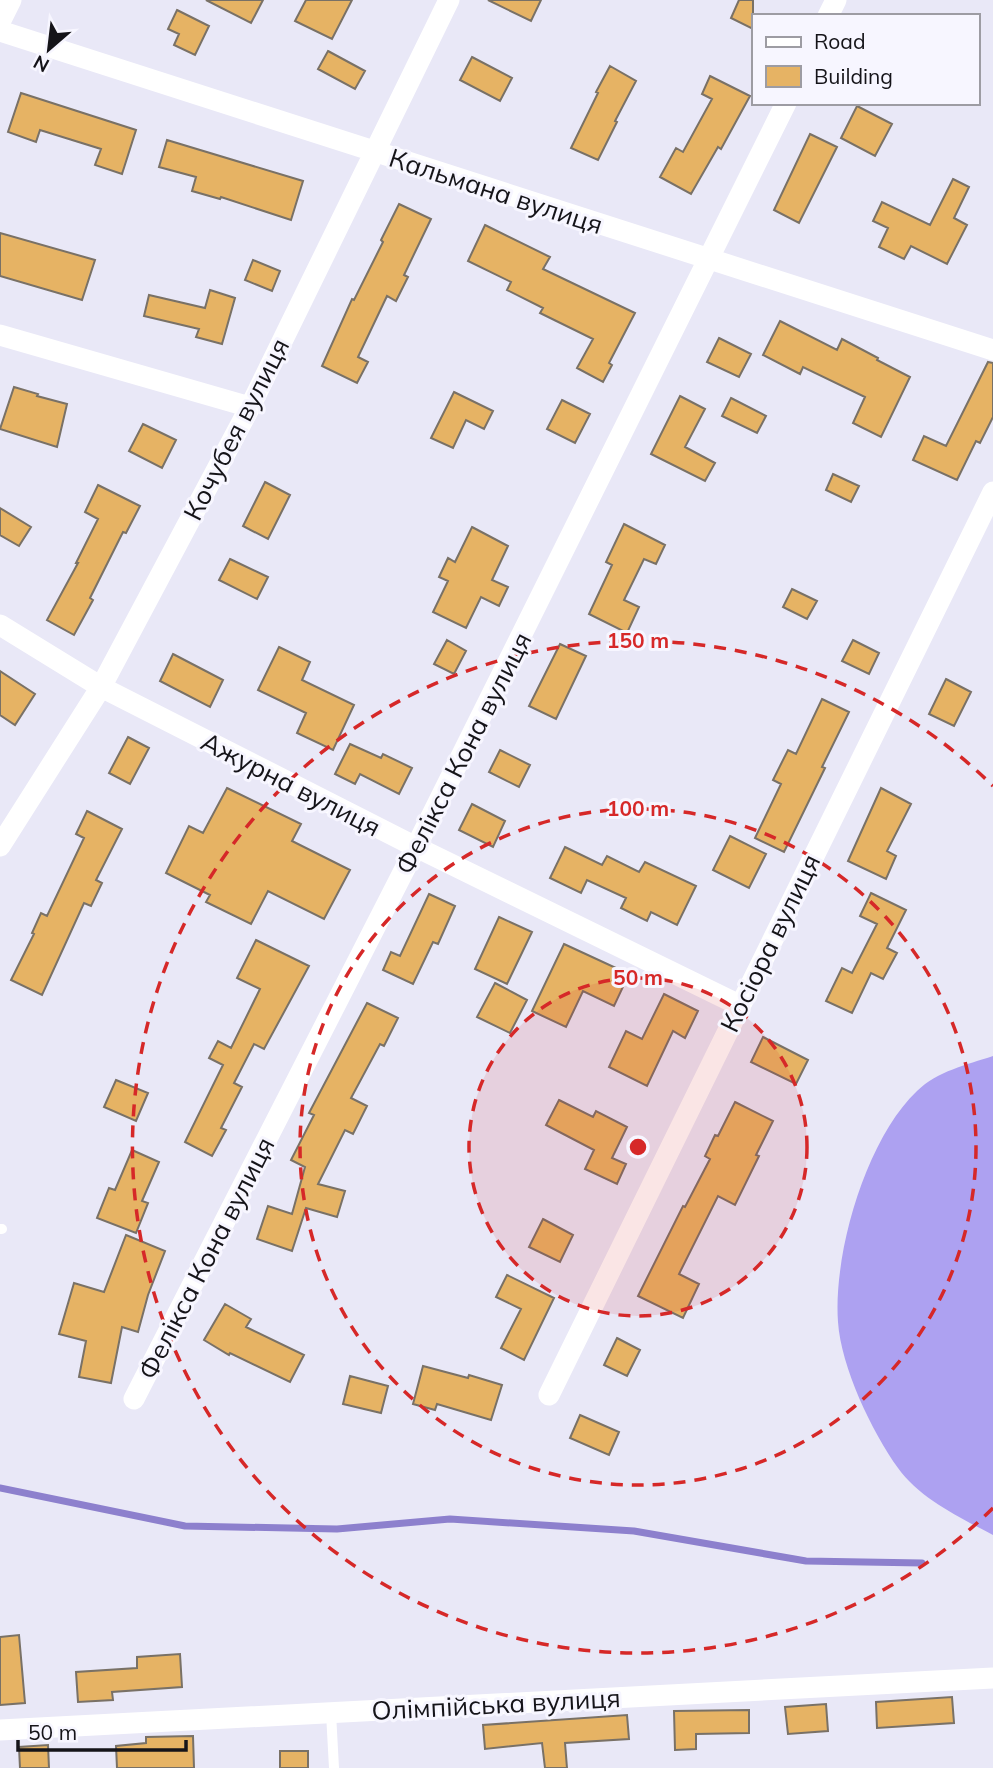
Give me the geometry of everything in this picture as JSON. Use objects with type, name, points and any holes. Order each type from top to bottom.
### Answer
[{"type":"street","points":[[0,22],[11,0]]},
{"type":"street","name":"Кочубея вулиця","points":[[0,846],[101,687],[250,407],[449,0]]},
{"type":"street","name":"Кальмана вулиця","points":[[0,31],[993,350]]},
{"type":"street","name":"Фелікса Кона вулиця","points":[[134,1399],[416,847],[785,105]]},
{"type":"street","points":[[0,335],[250,407]]},
{"type":"street","name":"Косіора вулиця","points":[[549,1395],[993,492]]},
{"type":"street","name":"Ажурна вулиця","points":[[0,625],[101,687],[416,847],[739,1005]]},
{"type":"street","name":"Олімпійська вулиця","points":[[0,1730],[993,1678]]},
{"type":"lane","points":[[331,1713],[334,1768]]},
{"type":"shaded area","points":[[993,1056],[993,1535],[929,1498],[907,1479],[888,1453],[868,1418],[851,1378],[840,1340],[838,1295],[847,1232],[856,1199],[882,1138],[899,1112],[925,1084],[953,1069]]},
{"type":"building","points":[[206,0],[263,0],[251,23]]},
{"type":"building","points":[[306,0],[352,0],[332,39],[295,21]]},
{"type":"building","points":[[488,0],[541,0],[531,21]]},
{"type":"building","points":[[739,0],[753,0],[752,28],[731,18]]},
{"type":"building","points":[[177,10],[209,26],[195,55],[174,45],[179,34],[168,29]]},
{"type":"building","points":[[328,51],[365,71],[355,89],[318,69]]},
{"type":"building","points":[[472,57],[512,78],[500,101],[460,80]]},
{"type":"building","points":[[610,66],[636,81],[598,160],[571,148]]},
{"type":"building","points":[[710,76],[750,96],[721,149],[718,147],[691,194],[660,177],[676,148],[683,152],[712,99],[702,94]]},
{"type":"building","points":[[21,93],[136,130],[122,174],[95,165],[101,149],[40,130],[36,142],[8,132]]},
{"type":"building","points":[[857,106],[892,124],[875,156],[841,138]]},
{"type":"building","points":[[810,134],[837,147],[799,223],[774,210]]},
{"type":"building","points":[[167,140],[303,181],[291,220],[221,197],[220,199],[192,191],[196,177],[159,167]]},
{"type":"building","points":[[953,179],[969,187],[954,218],[967,225],[947,264],[911,246],[904,259],[879,247],[888,228],[873,221],[882,202],[930,225]]},
{"type":"building","points":[[399,204],[431,219],[404,275],[408,277],[396,301],[387,296],[358,357],[368,362],[357,383],[322,366]]},
{"type":"building","points":[[485,225],[550,257],[543,269],[635,313],[609,363],[612,365],[603,382],[577,368],[593,339],[540,313],[543,308],[507,290],[511,282],[468,261]]},
{"type":"building","points":[[0,233],[95,260],[82,300],[0,276]]},
{"type":"building","points":[[253,260],[280,271],[272,291],[245,280]]},
{"type":"building","points":[[210,290],[235,298],[222,344],[196,337],[199,329],[144,316],[149,295],[205,308]]},
{"type":"building","points":[[780,321],[837,350],[842,339],[910,377],[881,437],[853,423],[865,397],[803,367],[800,374],[763,355]]},
{"type":"building","points":[[719,338],[751,354],[739,377],[707,362]]},
{"type":"building","points":[[988,362],[993,363],[993,417],[980,443],[976,441],[957,480],[913,460],[924,436],[946,446]]},
{"type":"building","points":[[14,387],[67,404],[57,447],[0,429]]},
{"type":"building","points":[[454,392],[493,411],[484,429],[466,420],[453,448],[431,438]]},
{"type":"building","points":[[680,396],[705,409],[685,447],[715,463],[705,481],[651,454]]},
{"type":"building","points":[[731,398],[766,416],[757,433],[722,416]]},
{"type":"building","points":[[562,400],[590,414],[575,443],[547,429]]},
{"type":"building","points":[[143,424],[176,440],[162,468],[129,451]]},
{"type":"building","points":[[833,474],[859,486],[851,502],[826,490]]},
{"type":"building","points":[[265,482],[290,495],[268,539],[243,526]]},
{"type":"building","points":[[98,485],[140,506],[126,533],[123,532],[90,598],[93,600],[74,635],[47,620],[98,519],[85,512]]},
{"type":"building","points":[[0,508],[31,527],[19,546],[0,535]]},
{"type":"building","points":[[624,524],[665,545],[656,564],[644,559],[624,600],[639,607],[627,633],[589,614],[612,565],[606,562]]},
{"type":"building","points":[[472,527],[508,546],[492,580],[508,587],[499,606],[481,597],[466,628],[433,612],[448,581],[439,577],[448,558],[455,562]]},
{"type":"building","points":[[230,559],[268,577],[257,599],[219,580]]},
{"type":"building","points":[[792,589],[817,601],[807,619],[783,607]]},
{"type":"building","points":[[447,640],[466,651],[454,674],[434,664]]},
{"type":"building","points":[[853,640],[879,653],[869,674],[842,661]]},
{"type":"building","points":[[560,644],[586,656],[556,719],[529,706]]},
{"type":"building","points":[[279,647],[310,662],[302,680],[354,705],[333,750],[297,733],[306,713],[258,690]]},
{"type":"building","points":[[173,654],[223,680],[210,707],[160,681]]},
{"type":"building","points":[[0,671],[35,694],[15,725],[0,715]]},
{"type":"building","points":[[946,679],[971,692],[954,726],[929,714]]},
{"type":"building","points":[[822,699],[849,712],[784,852],[755,838],[781,784],[773,780],[788,750],[796,754]]},
{"type":"building","points":[[128,737],[149,748],[130,784],[109,773]]},
{"type":"building","points":[[350,744],[381,758],[383,754],[412,768],[399,794],[360,774],[355,784],[335,774]]},
{"type":"building","points":[[500,750],[530,765],[519,787],[489,772]]},
{"type":"building","points":[[227,788],[301,824],[292,841],[350,870],[324,919],[268,891],[251,924],[206,902],[210,895],[166,873],[189,826],[203,833]]},
{"type":"building","points":[[881,788],[911,804],[887,851],[896,856],[886,879],[848,861]]},
{"type":"building","points":[[472,804],[505,821],[493,847],[459,830]]},
{"type":"building","points":[[87,811],[122,829],[96,880],[102,883],[91,906],[84,903],[42,995],[11,980],[34,934],[32,933],[41,913],[47,916],[84,838],[76,834]]},
{"type":"building","points":[[730,836],[766,854],[749,888],[713,870]]},
{"type":"building","points":[[565,847],[602,865],[607,856],[639,872],[645,862],[696,886],[677,925],[651,912],[647,921],[621,908],[626,898],[587,880],[581,893],[550,878]]},
{"type":"building","points":[[871,893],[906,910],[887,948],[897,953],[883,979],[871,973],[852,1013],[826,1001],[842,968],[852,973],[877,924],[860,916]]},
{"type":"building","points":[[429,894],[455,906],[438,944],[433,942],[413,984],[383,970],[391,952],[400,956]]},
{"type":"building","points":[[499,917],[532,932],[507,984],[475,969]]},
{"type":"building","points":[[256,940],[309,966],[264,1049],[254,1044],[234,1083],[242,1087],[221,1128],[226,1130],[212,1156],[185,1142],[223,1065],[209,1058],[218,1041],[231,1048],[260,989],[237,978]]},
{"type":"building","points":[[564,944],[629,974],[614,1006],[583,991],[566,1027],[532,1011]]},
{"type":"building","points":[[495,983],[527,1000],[510,1033],[477,1017]]},
{"type":"building","points":[[664,994],[698,1011],[685,1038],[673,1031],[647,1086],[609,1067],[626,1031],[642,1039]]},
{"type":"building","points":[[367,1003],[398,1018],[384,1046],[380,1044],[351,1098],[367,1106],[353,1134],[345,1130],[318,1184],[345,1191],[337,1217],[306,1208],[292,1251],[257,1239],[268,1206],[292,1214],[305,1167],[291,1160],[314,1115],[309,1113]]},
{"type":"building","points":[[763,1037],[808,1060],[796,1084],[751,1062]]},
{"type":"building","points":[[116,1080],[148,1093],[136,1121],[104,1107]]},
{"type":"building","points":[[559,1100],[593,1117],[596,1111],[627,1127],[612,1158],[626,1164],[617,1184],[585,1169],[594,1150],[546,1125]]},
{"type":"building","points":[[735,1102],[773,1121],[735,1205],[718,1196],[679,1274],[699,1284],[683,1318],[638,1296],[710,1159],[705,1156],[715,1135],[718,1136]]},
{"type":"building","points":[[132,1150],[159,1162],[142,1201],[148,1203],[136,1233],[97,1218],[109,1188],[115,1190]]},
{"type":"building","points":[[543,1219],[573,1235],[560,1262],[529,1247]]},
{"type":"building","points":[[126,1235],[165,1251],[148,1295],[138,1332],[122,1327],[111,1383],[79,1377],[86,1341],[59,1334],[74,1283],[104,1292]]},
{"type":"building","points":[[507,1275],[554,1298],[524,1360],[501,1348],[521,1309],[496,1297]]},
{"type":"building","points":[[225,1304],[251,1319],[246,1327],[304,1355],[290,1382],[230,1353],[229,1355],[204,1340]]},
{"type":"building","points":[[617,1338],[640,1350],[627,1376],[604,1365]]},
{"type":"building","points":[[423,1366],[502,1385],[491,1420],[437,1404],[435,1410],[413,1404]]},
{"type":"building","points":[[350,1376],[388,1386],[381,1413],[343,1404]]},
{"type":"building","points":[[580,1415],[619,1432],[609,1455],[570,1438]]},
{"type":"building","points":[[19,1635],[25,1703],[0,1705],[0,1637]]},
{"type":"building","points":[[180,1654],[182,1687],[112,1692],[113,1700],[78,1702],[76,1672],[137,1668],[137,1657]]},
{"type":"building","points":[[952,1697],[954,1723],[877,1728],[876,1702]]},
{"type":"building","points":[[826,1704],[828,1731],[788,1734],[785,1707]]},
{"type":"building","points":[[749,1710],[749,1733],[696,1734],[696,1749],[675,1750],[674,1711]]},
{"type":"building","points":[[627,1715],[629,1739],[565,1743],[567,1768],[545,1768],[542,1743],[485,1749],[483,1725]]},
{"type":"building","points":[[193,1736],[194,1768],[117,1768],[116,1746],[146,1743],[146,1737]]},
{"type":"building","points":[[48,1745],[49,1768],[20,1768],[19,1747]]},
{"type":"building","points":[[280,1751],[308,1751],[308,1768],[280,1768]]},
{"type":"waterway","points":[[0,1488],[185,1526],[337,1529],[450,1519],[634,1531],[806,1561],[922,1563]]}]
